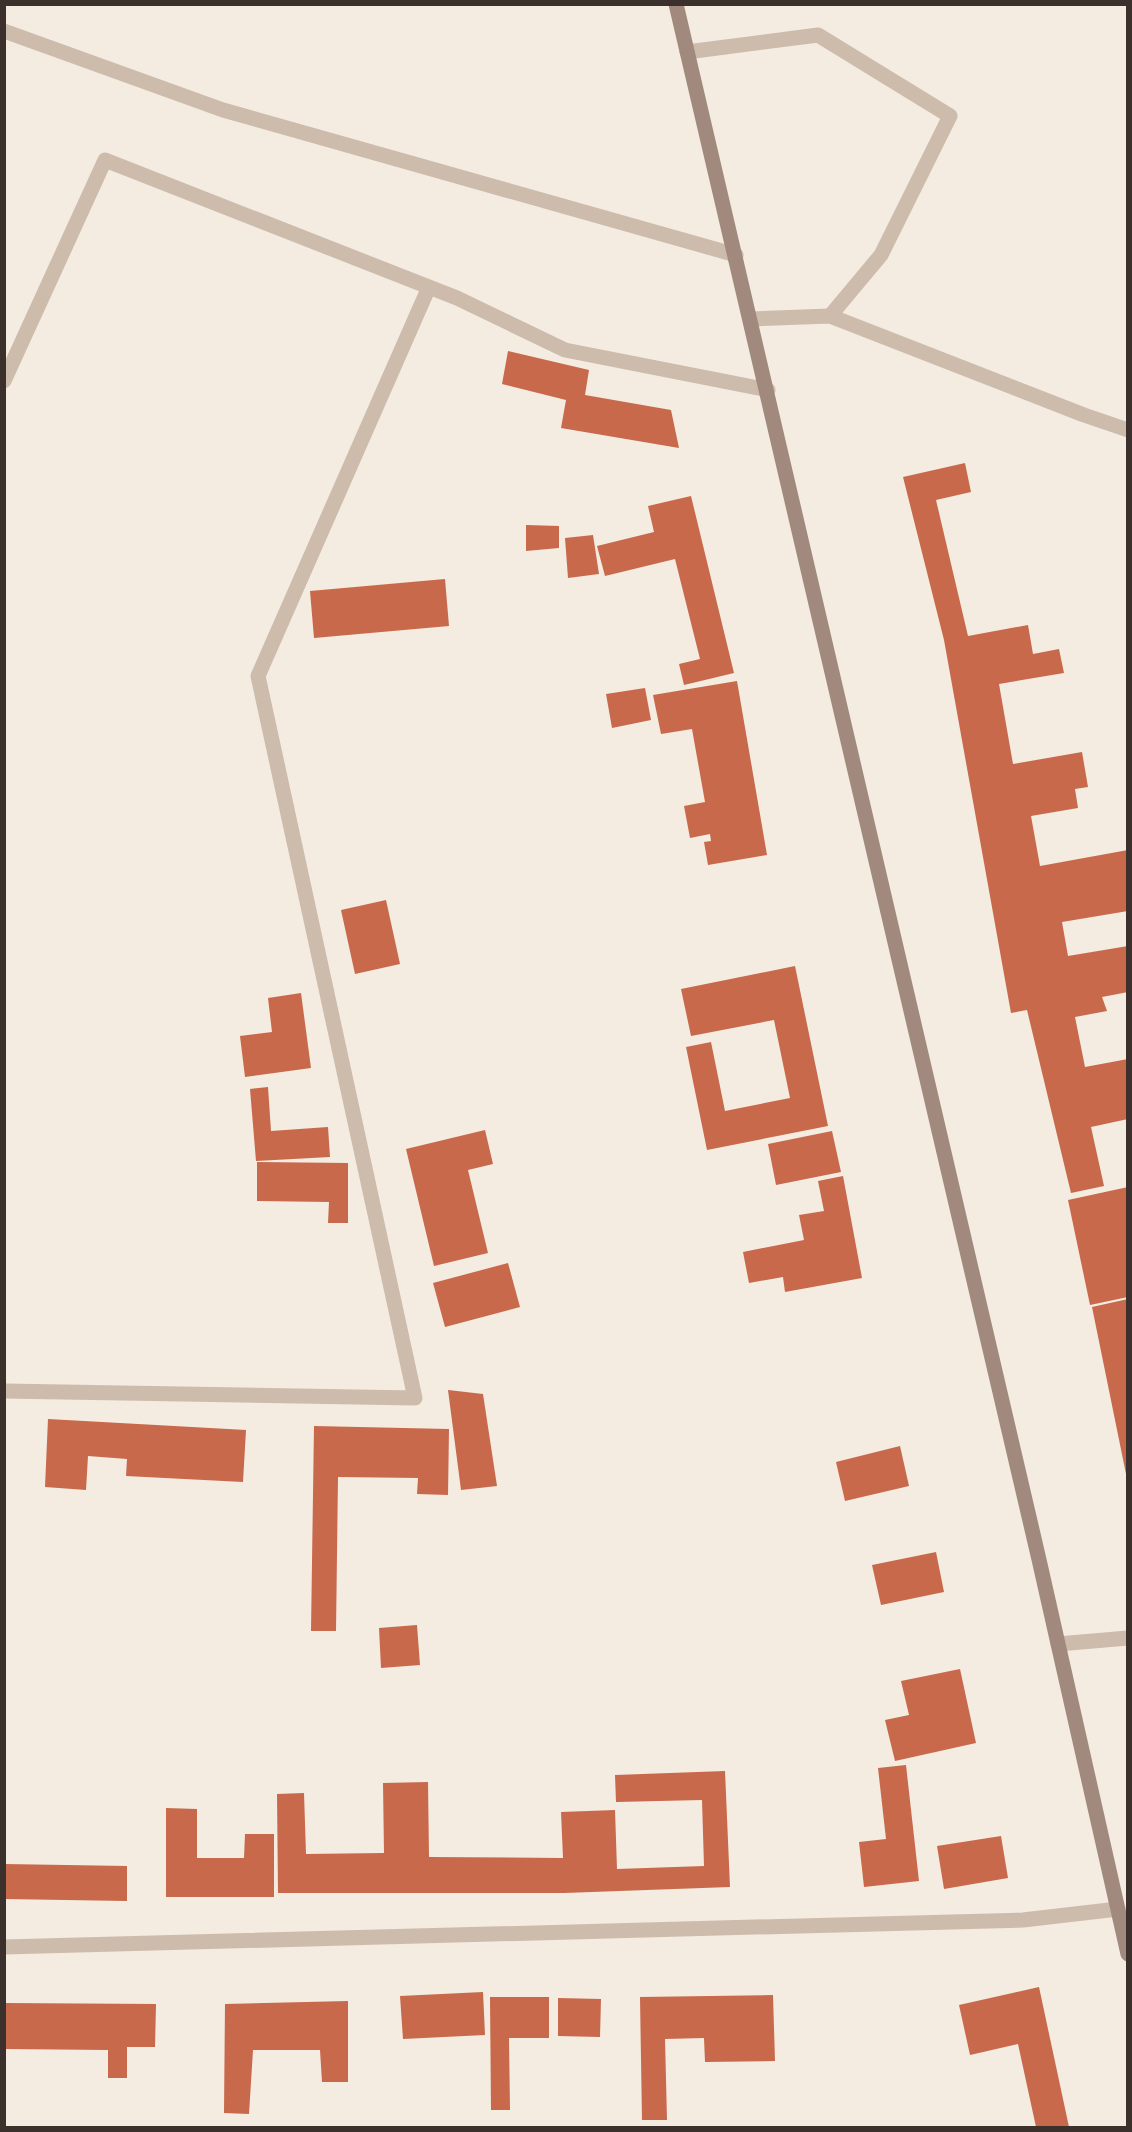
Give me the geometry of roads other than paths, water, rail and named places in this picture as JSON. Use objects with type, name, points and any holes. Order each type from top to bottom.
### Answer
[{"type":"main road","points":[[676,4],[752,319],[1128,1954]]},
{"type":"street","points":[[4,31],[223,110],[736,255]]},
{"type":"street","points":[[687,52],[818,35],[950,116],[881,255],[830,316]]},
{"type":"street","points":[[4,381],[105,160],[457,298],[565,350],[768,390]]},
{"type":"street","points":[[4,1391],[415,1398],[258,676],[429,287]]},
{"type":"street","points":[[752,319],[830,316],[1128,430]]},
{"type":"street","points":[[1058,1644],[1128,1638]]},
{"type":"street","points":[[4,1947],[1023,1920],[1118,1909]]}]
